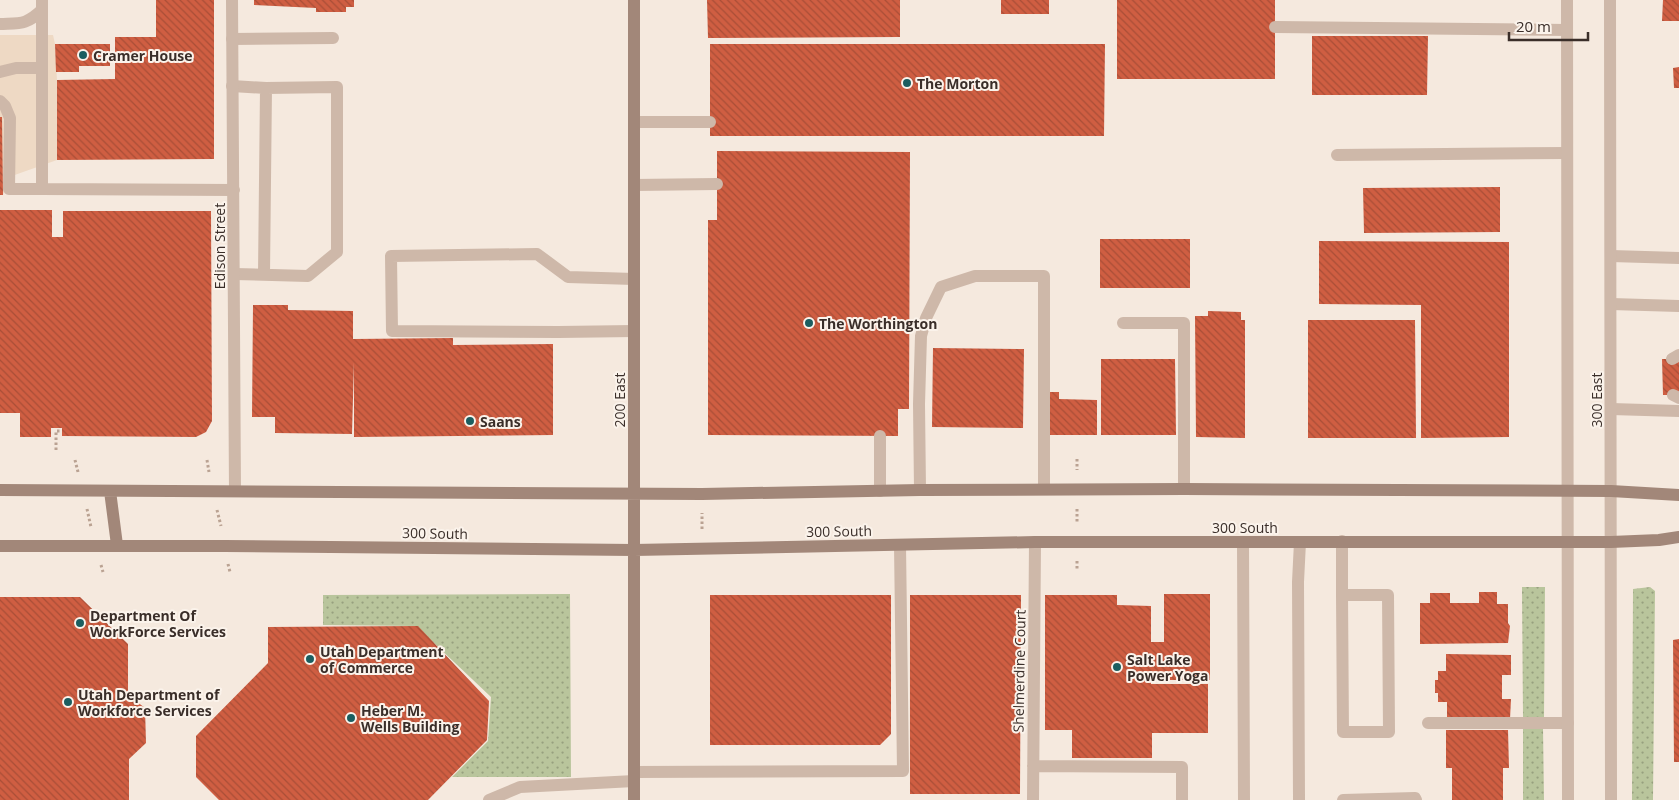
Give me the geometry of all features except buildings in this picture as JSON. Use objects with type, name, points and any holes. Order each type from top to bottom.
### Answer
[{"type":"street","name":"Edison Street","points":[[232,0],[235,491]]},
{"type":"street","name":"200 East","points":[[634,0],[634,800]]},
{"type":"street","points":[[1567,0],[1568,800]]},
{"type":"street","name":"300 East","points":[[1610,0],[1611,800]]},
{"type":"street","points":[[0,24],[23,24],[33,18],[42,5]]},
{"type":"street","points":[[42,5],[42,189]]},
{"type":"street","points":[[1275,27],[1567,30]]},
{"type":"street","points":[[232,40],[333,38]]},
{"type":"street","points":[[0,72],[16,68],[41,68]]},
{"type":"street","points":[[232,86],[266,88],[337,87],[337,252],[308,276],[234,274]]},
{"type":"street","points":[[264,274],[266,88]]},
{"type":"street","points":[[0,101],[5,106],[10,118],[9,189],[234,190]]},
{"type":"street","points":[[634,122],[710,122]]},
{"type":"street","points":[[1337,155],[1567,153]]},
{"type":"street","points":[[634,185],[717,184]]},
{"type":"street","points":[[634,279],[568,277],[537,254],[391,256],[392,330],[558,332],[634,330]]},
{"type":"street","points":[[1611,256],[1679,258]]},
{"type":"street","points":[[920,490],[919,404],[921,336],[926,318],[940,287],[975,276],[1044,276],[1044,489]]},
{"type":"street","points":[[1611,304],[1679,306]]},
{"type":"street","points":[[1123,323],[1184,323],[1184,488]]},
{"type":"street","points":[[1611,409],[1679,411]]},
{"type":"street","points":[[880,436],[880,491]]},
{"type":"street","points":[[0,490],[714,494],[1184,488],[1567,490],[1679,495]]},
{"type":"street","points":[[110,491],[117,545]]},
{"type":"street","name":"300 South","points":[[0,546],[117,545],[634,550],[1035,542],[1611,542],[1659,540],[1679,537]]},
{"type":"street","points":[[1342,541],[1342,595],[1343,732],[1389,732],[1388,595],[1342,595]]},
{"type":"street","name":"Shelmerdine Court","points":[[1033,800],[1035,542]]},
{"type":"street","points":[[1243,542],[1244,800]]},
{"type":"street","points":[[1299,800],[1298,582],[1300,542]]},
{"type":"street","points":[[489,800],[520,788],[634,776],[903,771],[900,545]]},
{"type":"street","points":[[1428,723],[1568,723]]},
{"type":"street","points":[[1033,766],[1182,767],[1182,800]]},
{"type":"street","points":[[1343,800],[1415,798],[1416,800]]},
{"type":"path","points":[[56,450],[56,432],[62,432]]},
{"type":"path","points":[[85,504],[92,530]]},
{"type":"path","points":[[1077,507],[1077,531]]},
{"type":"path","points":[[217,509],[221,530]]},
{"type":"path","points":[[702,511],[702,532]]},
{"type":"green space","points":[[1522,587],[1545,587],[1544,717],[1523,717]]},
{"type":"green space","points":[[1650,587],[1655,591],[1653,800],[1632,800],[1633,589]]},
{"type":"green space","points":[[570,594],[571,777],[452,777],[488,741],[491,697],[416,626],[323,625],[323,595]]},
{"type":"green space","points":[[1523,726],[1543,727],[1544,800],[1523,800]]},
{"type":"shaded area","points":[[0,35],[53,35],[57,80],[57,160],[9,177],[3,195],[0,117]]},
{"type":"place","name":"Cramer House","points":[[83,55]]},
{"type":"place","name":"The Morton","points":[[907,83]]},
{"type":"place","name":"The Worthington","points":[[809,323]]},
{"type":"place","name":"Saans","points":[[470,421]]},
{"type":"place","name":"Department Of WorkForce Services","points":[[80,623]]},
{"type":"place","name":"Utah Department of Commerce","points":[[310,659]]},
{"type":"place","name":"Salt Lake Power Yoga","points":[[1117,667]]},
{"type":"place","name":"Utah Department of Workforce Services","points":[[68,702]]},
{"type":"place","name":"Heber M. Wells Building","points":[[351,718]]}]
